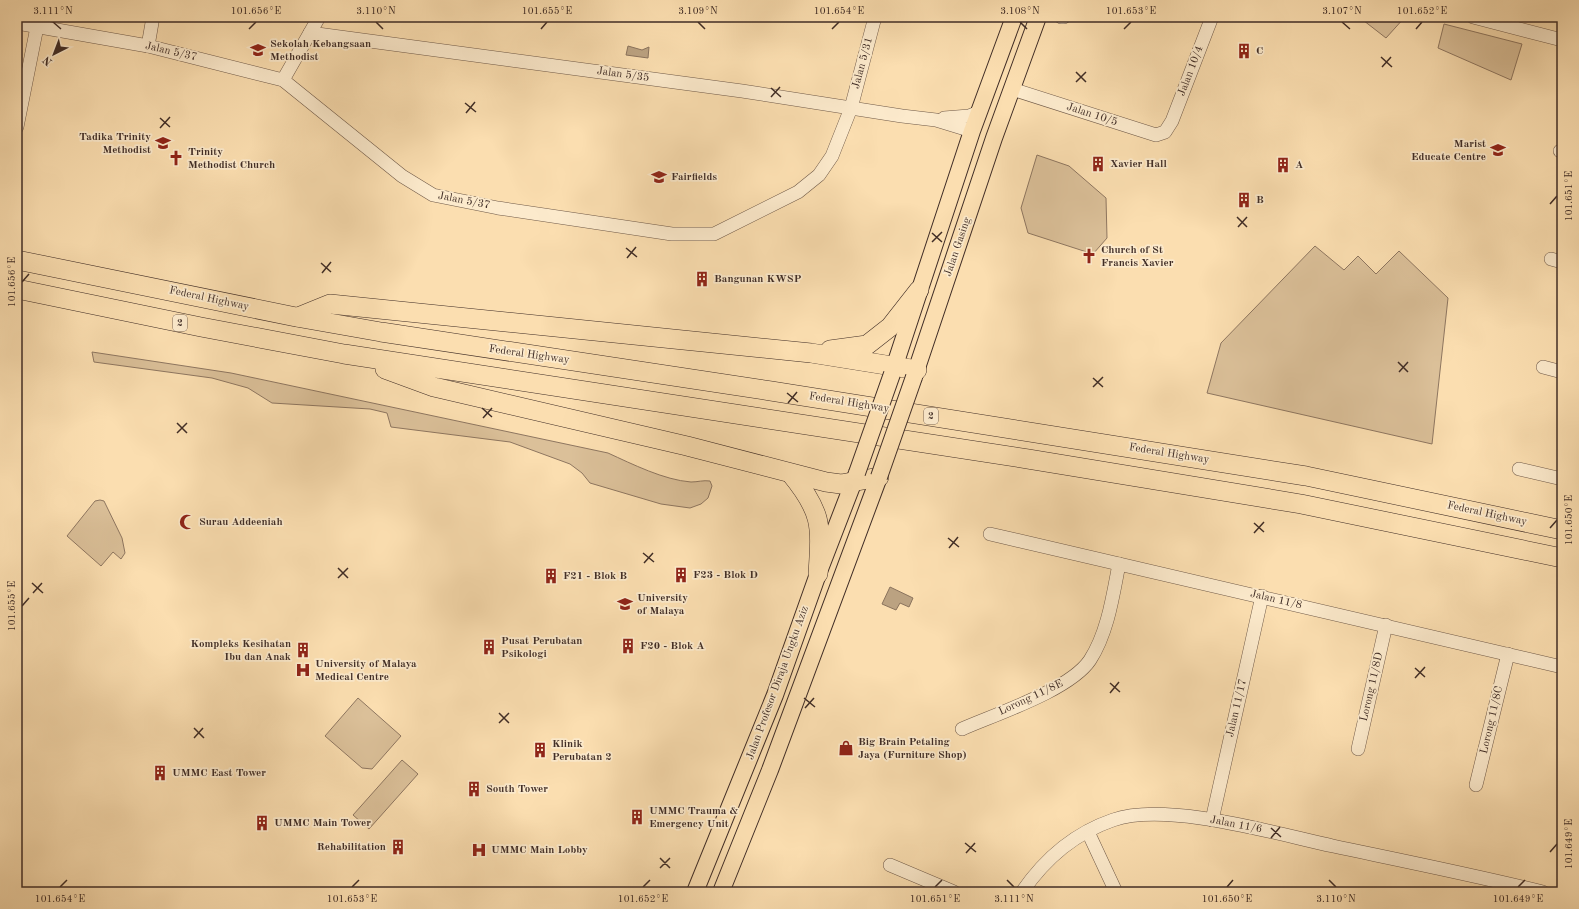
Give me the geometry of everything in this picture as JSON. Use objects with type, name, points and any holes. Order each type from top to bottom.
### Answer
[{"type":"highway","name":"Federal Highway","points":[[17,260],[296,317],[1306,476],[1562,530]]},
{"type":"highway","name":"2","points":[[17,289],[201,327],[344,354],[1012,457],[1301,504],[1562,558]]},
{"type":"highway","points":[[811,352],[867,344],[890,327],[919,290]]},
{"type":"highway","points":[[296,317],[330,304],[811,352],[916,374]]},
{"type":"highway","points":[[344,354],[434,387],[687,446],[791,474],[841,484],[856,478],[880,477]]},
{"type":"highway","points":[[791,474],[807,494],[816,512],[820,532],[818,574]]},
{"type":"main road","name":"Jalan Gasing","points":[[856,478],[972,131],[1014,17]]},
{"type":"main road","name":"Jalan Gasing","points":[[880,477],[916,374],[994,138],[1038,17]]},
{"type":"main road","points":[[972,131],[994,138]]},
{"type":"main road","name":"Jalan Profesor Diraja Ungku Aziz","points":[[721,892],[770,770],[880,477]]},
{"type":"main road","name":"Jalan Profesor Diraja Ungku Aziz","points":[[695,892],[775,695],[818,574],[856,478]]},
{"type":"street","points":[[148,46],[153,17]]},
{"type":"street","points":[[283,80],[319,17]]},
{"type":"street","name":"Jalan 5/31","points":[[851,108],[875,17]]},
{"type":"street","name":"Jalan 10/4","points":[[1170,126],[1212,17]]},
{"type":"street","points":[[1473,17],[1562,40]]},
{"type":"street","points":[[17,127],[38,22]]},
{"type":"street","name":"Jalan 5/37","points":[[17,23],[38,22],[148,46],[283,80],[402,176],[433,195],[498,208],[672,234],[714,234],[798,192],[819,175],[832,156],[851,108]]},
{"type":"street","name":"Jalan 5/35","points":[[310,33],[727,89],[936,120],[972,131]]},
{"type":"street","name":"Jalan 10/5","points":[[1012,89],[1156,135],[1164,132],[1170,126]]},
{"type":"street","name":"Jalan 5/35","points":[[936,120],[969,116],[979,112]]},
{"type":"street","points":[[1543,368],[1562,372]]},
{"type":"street","points":[[1519,469],[1562,479]]},
{"type":"street","name":"Jalan 11/8","points":[[990,534],[1262,596],[1562,667]]},
{"type":"street","name":"Lorong 11/8E","points":[[962,729],[1052,690],[1072,678],[1090,660],[1100,638],[1111,602],[1119,564]]},
{"type":"street","name":"Jalan 11/17","points":[[1212,820],[1262,596]]},
{"type":"street","name":"Lorong 11/8D","points":[[1358,750],[1386,625]]},
{"type":"street","name":"Lorong 11/8C","points":[[1476,785],[1508,654]]},
{"type":"street","name":"Jalan 11/6","points":[[1022,892],[1036,872],[1063,848],[1088,832],[1113,820],[1147,814],[1212,820],[1496,886],[1543,892]]},
{"type":"street","points":[[1088,832],[1116,892]]},
{"type":"street","points":[[890,865],[954,892]]},
{"type":"shaded area","points":[[1359,17],[1405,17],[1386,38]]},
{"type":"shaded area","points":[[1444,24],[1522,44],[1511,80],[1438,48]]},
{"type":"shaded area","points":[[628,46],[642,50],[649,47],[648,58],[626,55]]},
{"type":"shaded area","points":[[1037,155],[1069,166],[1106,198],[1107,238],[1093,254],[1028,233],[1021,208]]},
{"type":"shaded area","points":[[1315,246],[1344,270],[1358,256],[1376,274],[1399,251],[1448,298],[1432,444],[1207,393],[1221,343]]},
{"type":"shaded area","points":[[92,352],[231,373],[608,453],[659,475],[681,481],[710,481],[712,486],[708,498],[701,504],[690,508],[661,504],[590,483],[582,473],[570,464],[510,442],[391,427],[387,413],[370,409],[272,403],[248,388],[212,378],[94,362]]},
{"type":"shaded area","points":[[95,501],[104,501],[122,538],[125,553],[121,559],[113,552],[101,566],[67,536]]},
{"type":"shaded area","points":[[890,587],[913,598],[909,607],[900,603],[896,610],[882,604]]},
{"type":"shaded area","points":[[358,698],[401,736],[372,769],[362,768],[325,736]]},
{"type":"shaded area","points":[[402,760],[418,774],[369,829],[353,815]]},
{"type":"place","name":"Sekolah Kebangsaan Methodist","points":[[258,50]]},
{"type":"place","name":"C","points":[[1244,51]]},
{"type":"place","name":"Tadika Trinity Methodist","points":[[163,143]]},
{"type":"place","name":"Marist Educate Centre","points":[[1498,150]]},
{"type":"place","name":"Trinity Methodist Church","points":[[176,158]]},
{"type":"place","name":"Xavier Hall","points":[[1098,164]]},
{"type":"place","name":"A","points":[[1283,165]]},
{"type":"place","name":"Fairfields","points":[[659,177]]},
{"type":"place","name":"B","points":[[1244,200]]},
{"type":"place","name":"Church of St Francis Xavier","points":[[1089,256]]},
{"type":"place","name":"Bangunan KWSP","points":[[702,279]]},
{"type":"place","name":"Surau Addeeniah","points":[[187,522]]},
{"type":"place","name":"F23 - Blok D","points":[[681,575]]},
{"type":"place","name":"F21 - Blok B","points":[[551,576]]},
{"type":"place","name":"University of Malaya","points":[[625,604]]},
{"type":"place","name":"F20 - Blok A","points":[[628,646]]},
{"type":"place","name":"Pusat Perubatan Psikologi","points":[[489,647]]},
{"type":"place","name":"Kompleks Kesihatan Ibu dan Anak","points":[[303,650]]},
{"type":"place","name":"University of Malaya Medical Centre","points":[[303,670]]},
{"type":"place","name":"Big Brain Petaling Jaya (Furniture Shop)","points":[[846,748]]},
{"type":"place","name":"Klinik Perubatan 2","points":[[540,750]]},
{"type":"place","name":"UMMC East Tower","points":[[160,773]]},
{"type":"place","name":"South Tower","points":[[474,789]]},
{"type":"place","name":"UMMC Trauma & Emergency Unit","points":[[637,817]]},
{"type":"place","name":"UMMC Main Tower","points":[[262,823]]},
{"type":"place","name":"Rehabilitation","points":[[398,847]]},
{"type":"place","name":"UMMC Main Lobby","points":[[479,850]]}]
